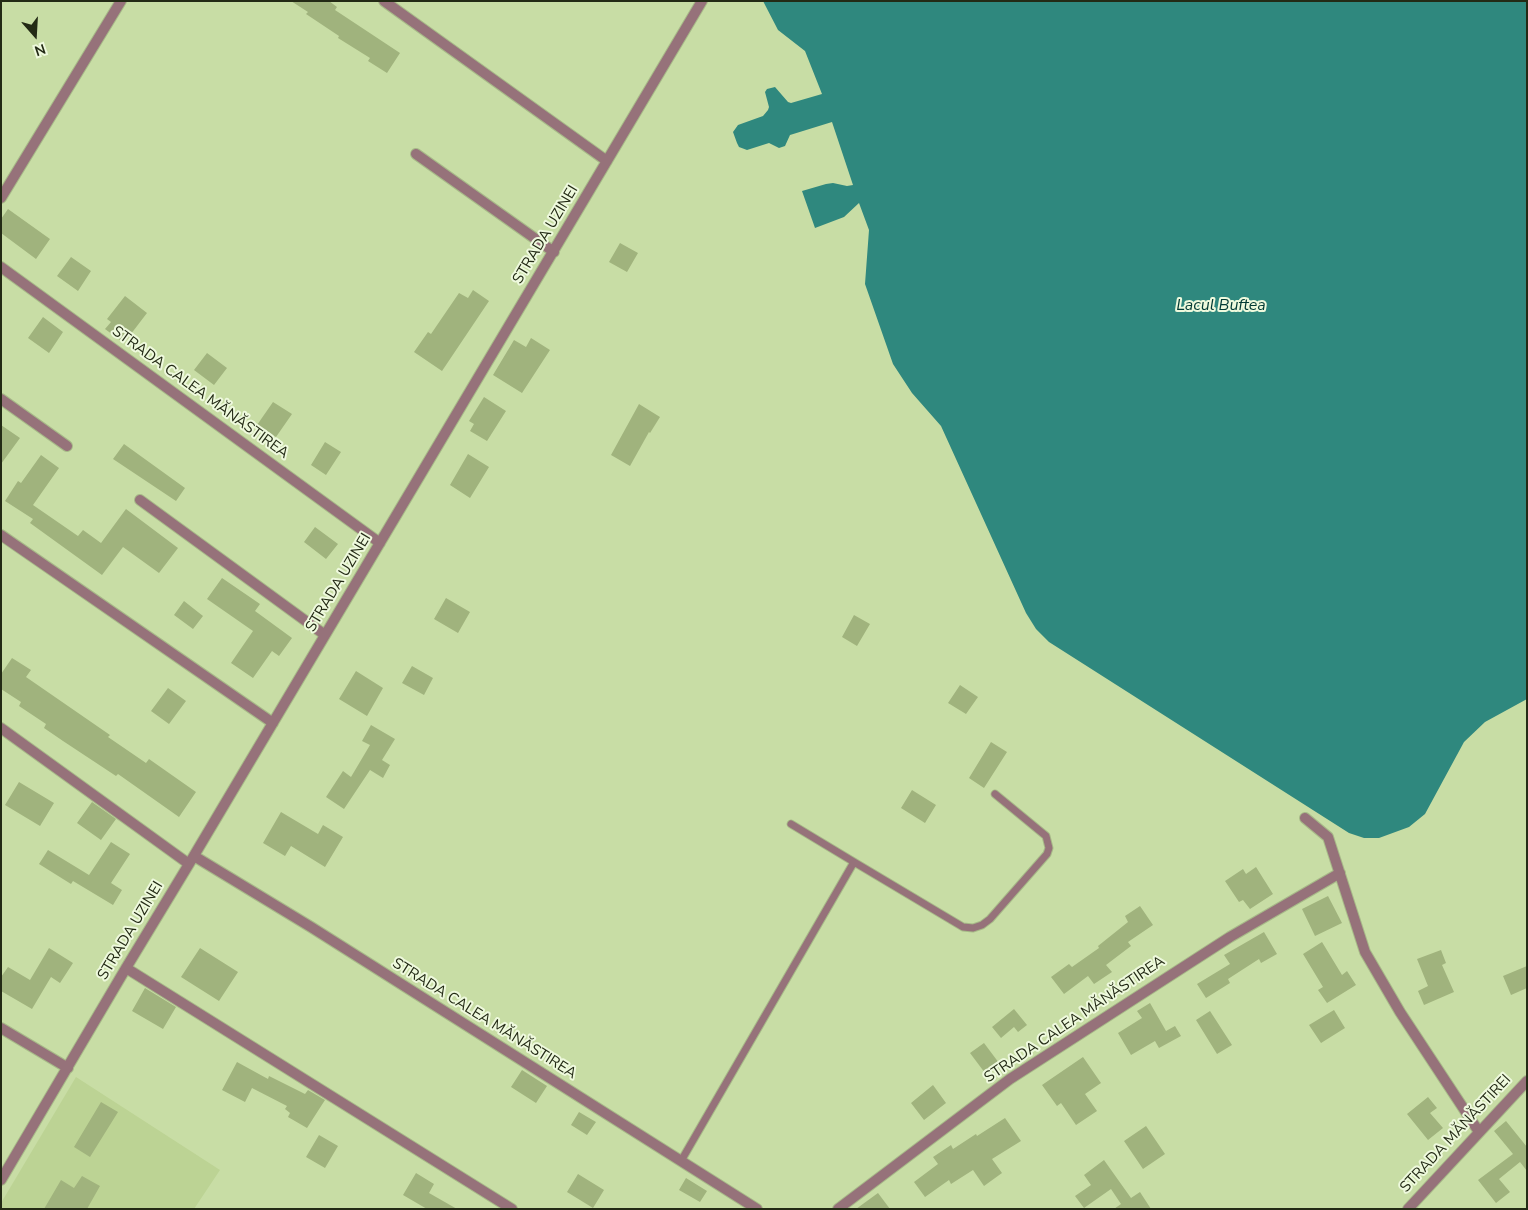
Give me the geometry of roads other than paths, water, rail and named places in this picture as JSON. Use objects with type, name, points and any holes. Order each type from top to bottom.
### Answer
[{"type":"street","points":[[1,198],[121,1]]},
{"type":"street","points":[[384,1],[607,161]]},
{"type":"street","name":"STRADA UZINEI","points":[[3,1174],[192,860],[702,1]]},
{"type":"street","points":[[416,154],[554,252]]},
{"type":"street","name":"STRADA CALEA MĂNĂSTIREA","points":[[1,267],[380,543]]},
{"type":"street","points":[[1,399],[67,446]]},
{"type":"street","points":[[140,500],[325,635]]},
{"type":"street","points":[[1,535],[273,723]]},
{"type":"street","name":"STRADA CALEA MĂNĂSTIREA","points":[[1,728],[192,860],[311,927],[757,1209]]},
{"type":"street","points":[[1305,818],[1328,837],[1365,952],[1400,1012],[1479,1132]]},
{"type":"street","name":"STRADA CALEA MĂNĂSTIREA","points":[[838,1209],[1010,1079],[1230,937],[1340,873]]},
{"type":"street","points":[[126,968],[512,1209]]},
{"type":"street","points":[[1,1028],[68,1068]]},
{"type":"street","name":"STRADA MĂNĂSTIREI","points":[[1408,1209],[1527,1081]]},
{"type":"lane","points":[[790,824],[964,927],[973,928],[982,925],[990,919],[1047,854],[1049,848],[1046,836],[1041,831],[995,794]]},
{"type":"lane","points":[[681,1161],[854,862]]},
{"type":"water","name":"Lacul Buftea","points":[[763,1],[1527,1],[1527,699],[1485,722],[1464,742],[1425,814],[1409,827],[1379,838],[1364,838],[1349,833],[1049,642],[1036,629],[1026,613],[941,426],[912,393],[893,364],[865,284],[869,230],[859,203],[844,217],[815,228],[802,191],[833,183],[847,186],[853,185],[832,122],[790,135],[785,146],[779,148],[769,143],[747,150],[739,147],[737,143],[733,132],[738,125],[763,116],[768,110],[765,92],[767,89],[775,87],[791,103],[822,94],[805,51],[778,30]]}]
